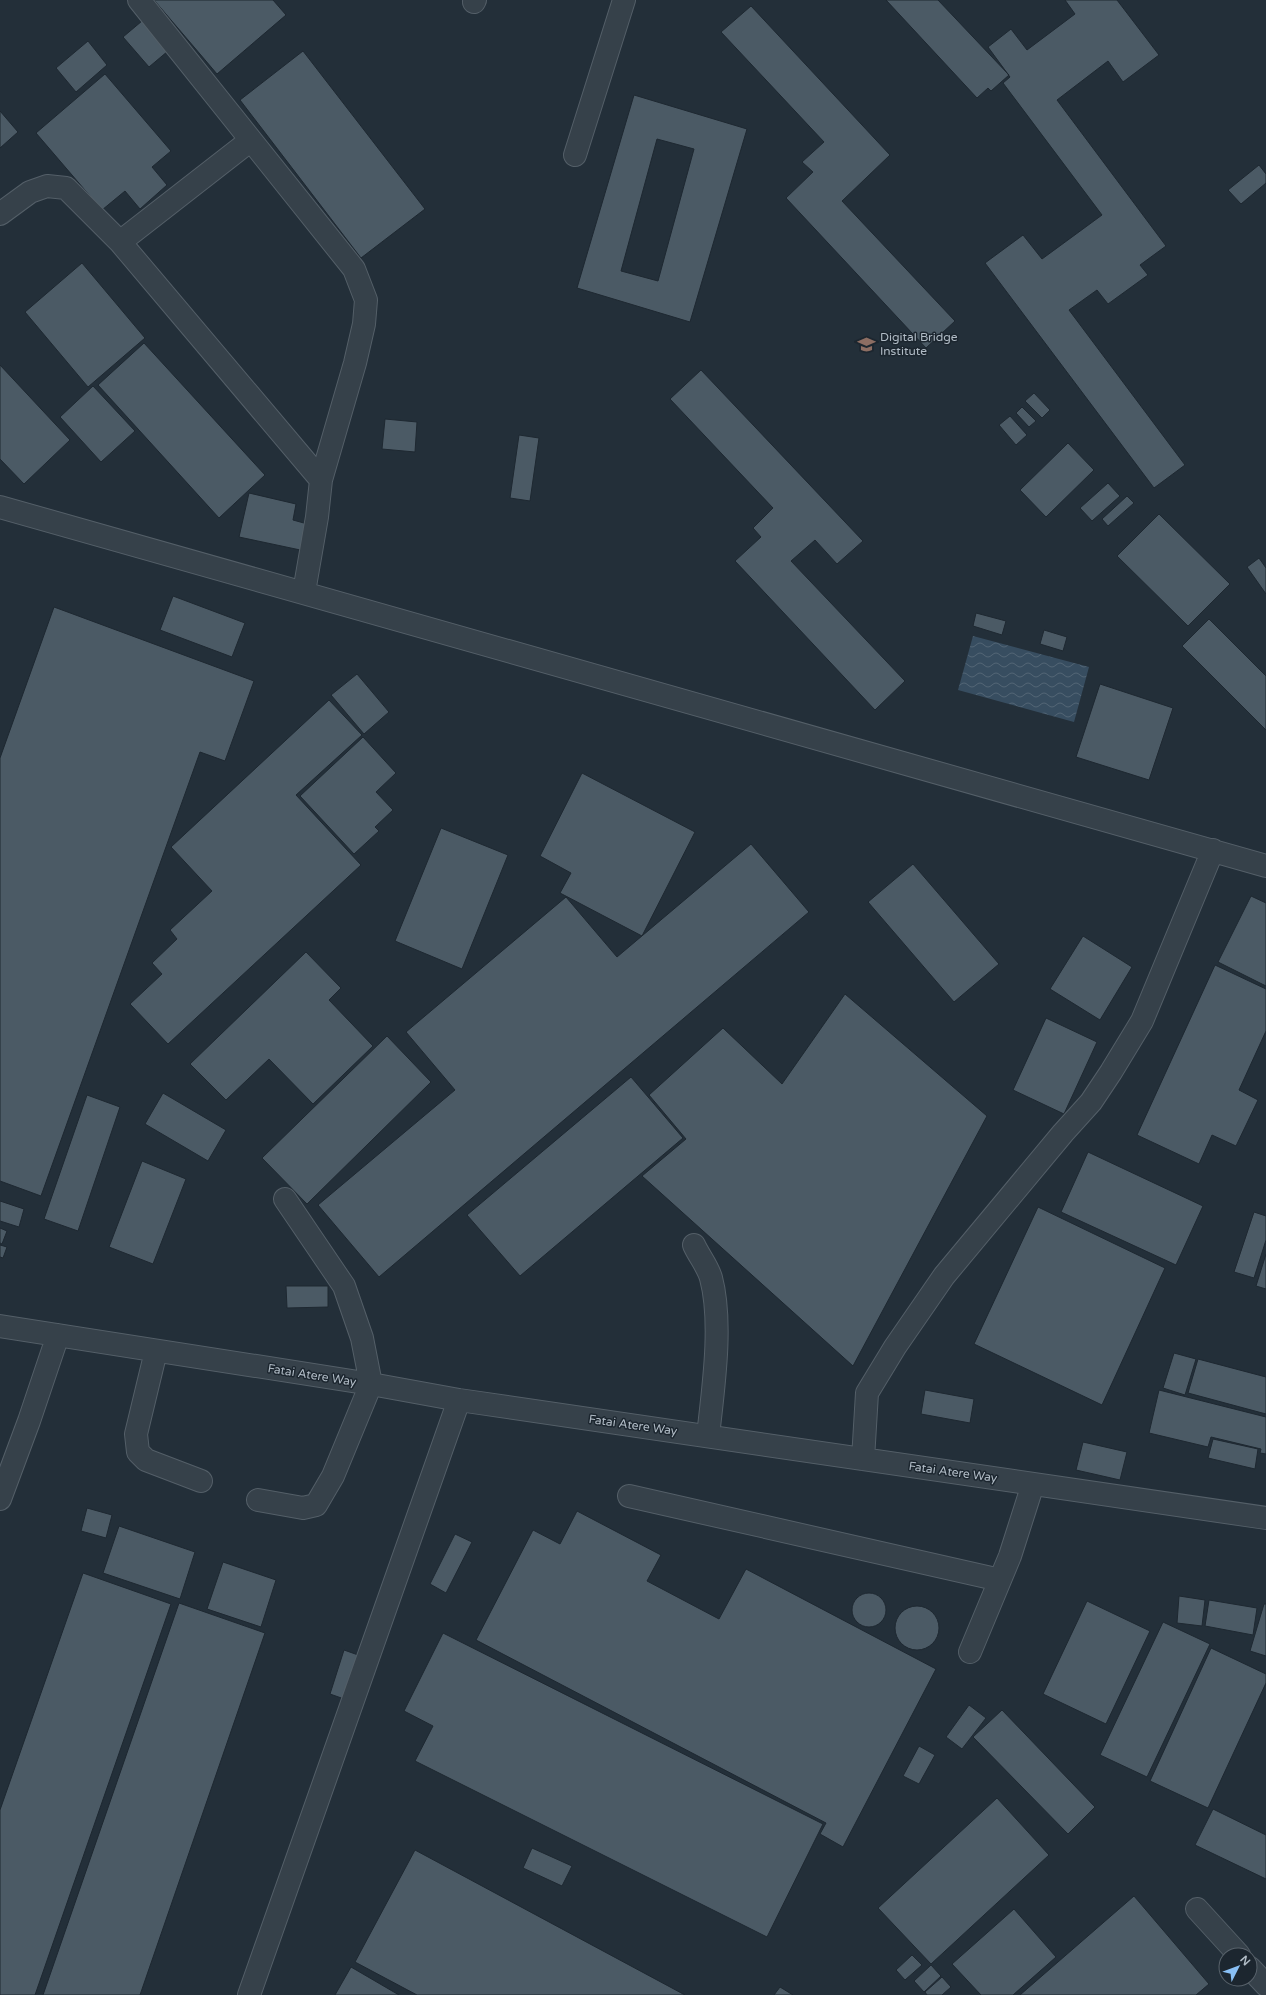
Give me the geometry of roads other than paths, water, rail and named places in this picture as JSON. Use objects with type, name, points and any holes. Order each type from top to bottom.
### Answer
[{"type":"street","points":[[139,0],[354,269],[366,300],[364,324],[355,363],[321,480],[317,517],[304,592]]},
{"type":"street","points":[[575,155],[624,0]]},
{"type":"street","points":[[120,242],[251,140]]},
{"type":"street","points":[[0,214],[30,192],[46,186],[66,188],[120,242],[321,480]]},
{"type":"street","points":[[0,507],[1266,866]]},
{"type":"street","points":[[863,1459],[867,1392],[895,1347],[944,1276],[1062,1134],[1091,1102],[1111,1072],[1142,1021],[1213,850]]},
{"type":"street","points":[[258,1500],[303,1508],[316,1505],[333,1476],[371,1384],[362,1338],[344,1286],[285,1199]]},
{"type":"street","points":[[694,1246],[710,1277],[715,1309],[716,1360],[708,1436]]},
{"type":"street","name":"Fatai Atere Way","points":[[0,1326],[371,1384],[459,1400],[1266,1518]]},
{"type":"street","points":[[0,1499],[29,1421],[58,1335]]},
{"type":"street","points":[[156,1351],[136,1434],[138,1452],[146,1460],[201,1481]]},
{"type":"street","points":[[249,1995],[459,1400]]},
{"type":"street","points":[[970,1652],[1010,1556],[1033,1484]]},
{"type":"street","points":[[629,1496],[1000,1580]]},
{"type":"street","points":[[1197,1909],[1232,1947]]},
{"type":"street","points":[[1258,1976],[1266,1985]]},
{"type":"water","points":[[973,636],[1089,667],[1074,722],[958,690]]},
{"type":"place","name":"Digital Bridge Institute","points":[[867,344]]}]
